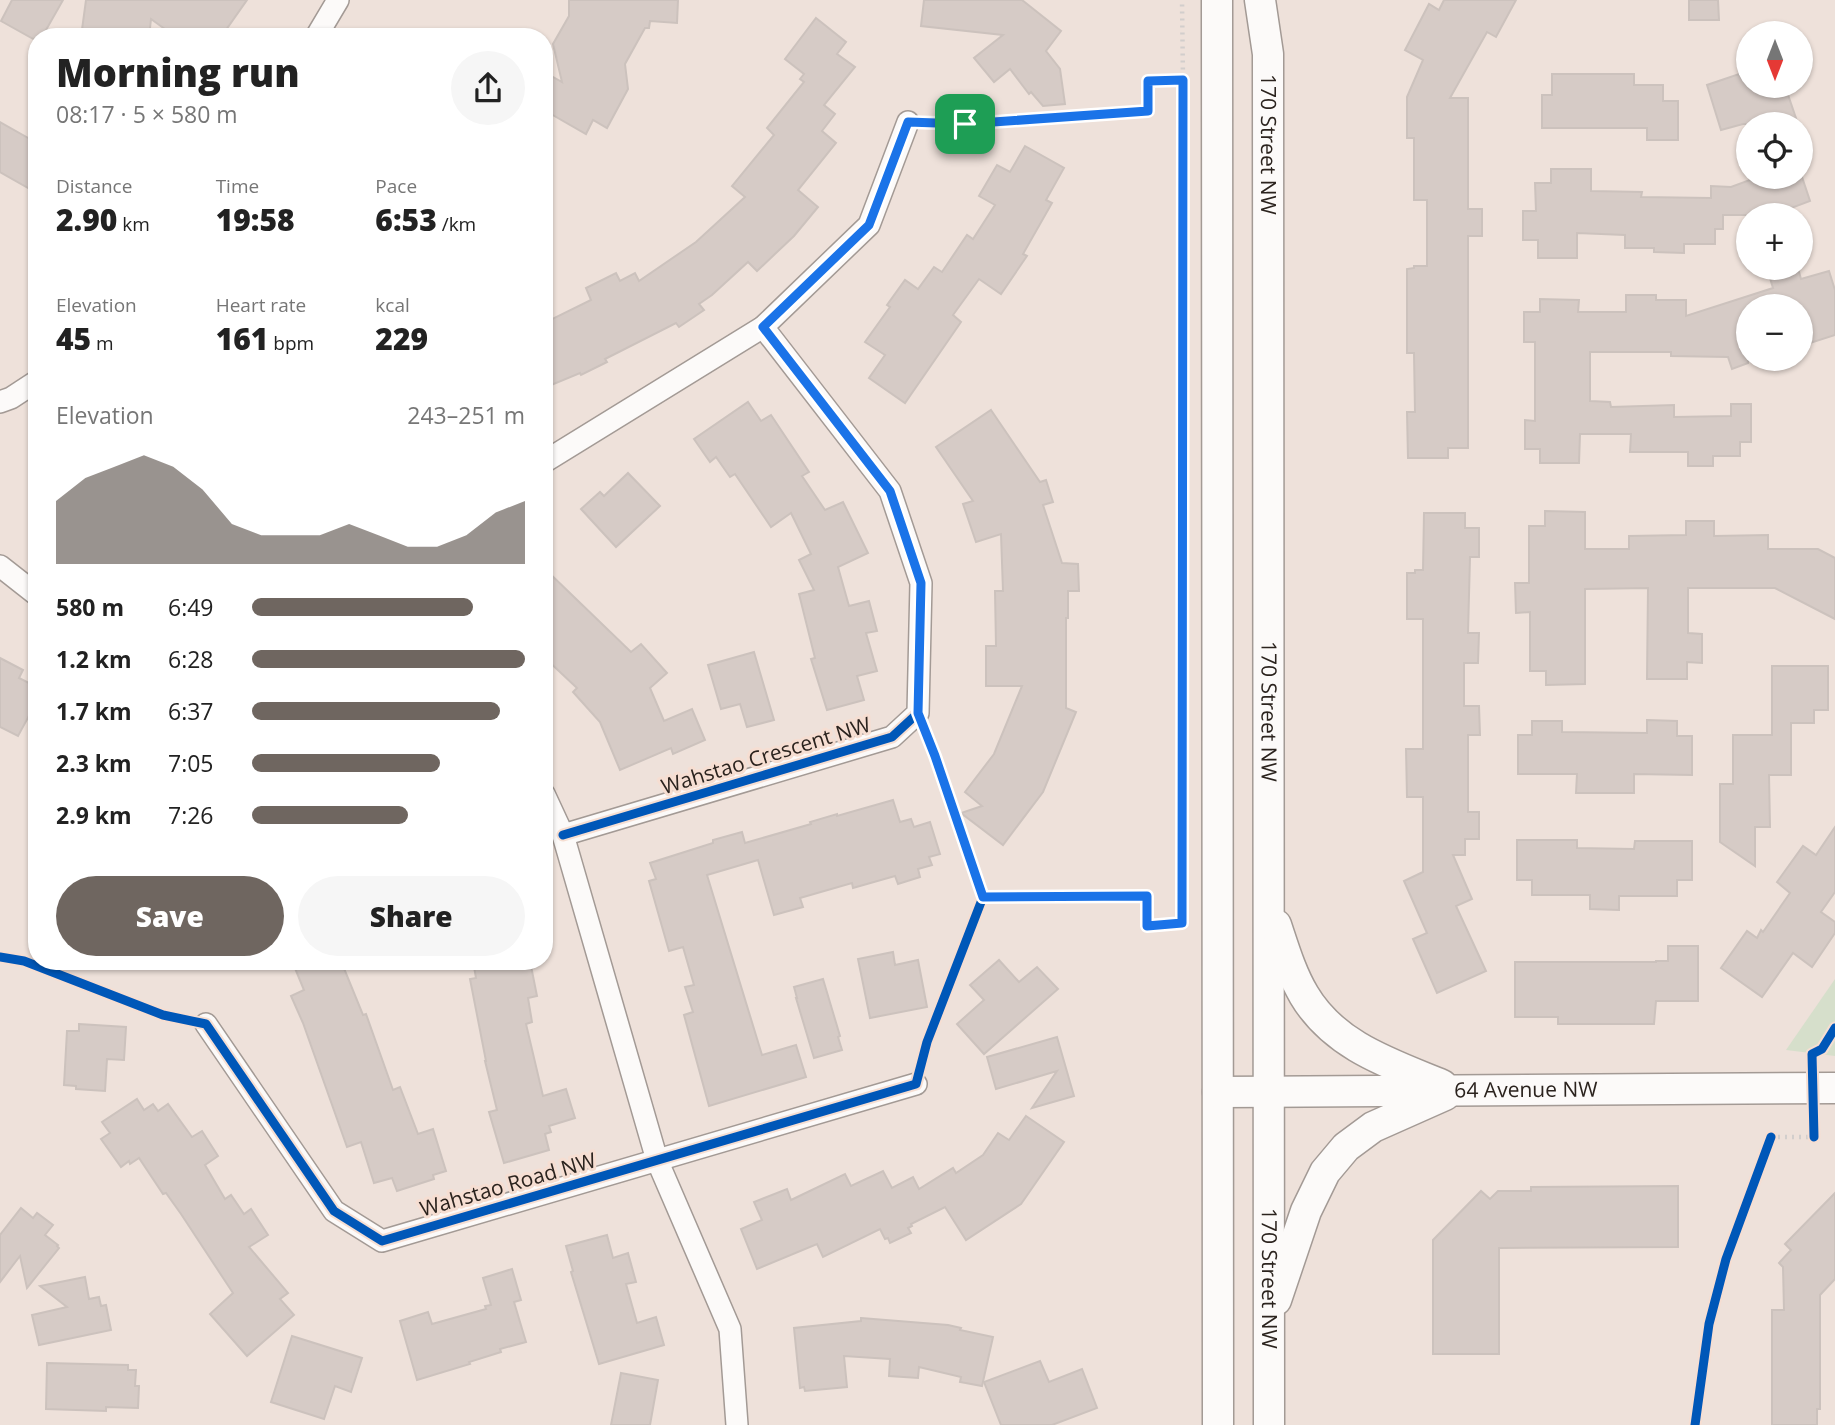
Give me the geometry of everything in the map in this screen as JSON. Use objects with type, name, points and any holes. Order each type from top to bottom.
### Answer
[{"type":"main road","points":[[1217,0],[1218,1425]]},
{"type":"main road","name":"170 Street NW","points":[[1260,0],[1268,54],[1269,1425]]},
{"type":"main road","points":[[1268,54],[1282,0]]},
{"type":"main road","points":[[1267,901],[1290,967],[1305,997],[1325,1022],[1349,1043],[1377,1059],[1456,1090]]},
{"type":"main road","name":"64 Avenue NW","points":[[1218,1092],[1824,1088]]},
{"type":"main road","points":[[1269,1320],[1306,1211],[1325,1172],[1346,1147],[1373,1127],[1456,1090]]},
{"type":"street","points":[[321,28],[338,0]]},
{"type":"street","points":[[553,456],[763,327],[869,225],[908,122]]},
{"type":"street","name":"Wahstao Crescent NW","points":[[563,835],[892,737],[918,713],[921,583],[890,491],[763,327]]},
{"type":"street","points":[[0,402],[28,387]]},
{"type":"street","points":[[0,566],[28,588]]},
{"type":"street","points":[[553,813],[563,835],[657,1160],[730,1329],[737,1425]]},
{"type":"street","name":"Wahstao Road NW","points":[[206,1024],[334,1211],[382,1241],[916,1084]]},
{"type":"path","points":[[983,897],[1147,896],[1147,926],[1182,923],[1182,0]]},
{"type":"path","points":[[908,122],[965,124],[1148,111],[1148,81],[1183,80]]},
{"type":"path","points":[[978,884],[983,897],[978,909]]},
{"type":"path","points":[[1766,1148],[1770,1137],[1814,1137],[1824,1088]]},
{"type":"green space","points":[[1835,979],[1835,1056],[1786,1050]]},
{"type":"building","points":[[12,0],[63,0],[47,28],[28,28],[28,36],[1,21]]},
{"type":"building","points":[[86,0],[247,0],[227,28],[164,28],[151,19],[150,28],[82,28]]},
{"type":"building","points":[[569,0],[678,0],[677,23],[650,21],[649,28],[645,28],[625,64],[628,89],[607,128],[593,120],[586,134],[553,115],[553,77],[562,82],[553,44],[569,16]]},
{"type":"building","points":[[924,0],[1022,0],[1061,31],[1046,51],[1060,69],[1065,104],[1043,106],[1031,92],[1029,94],[1010,69],[994,82],[974,58],[1003,35],[921,26]]},
{"type":"building","points":[[1444,0],[1516,0],[1496,37],[1487,32],[1450,98],[1468,98],[1468,209],[1482,209],[1482,236],[1468,236],[1468,448],[1448,448],[1448,458],[1408,458],[1407,412],[1415,412],[1414,353],[1407,353],[1407,269],[1427,266],[1427,200],[1414,200],[1414,138],[1407,138],[1407,97],[1423,60],[1405,50],[1429,4],[1439,10]]},
{"type":"building","points":[[1689,0],[1718,0],[1719,20],[1689,20]]},
{"type":"building","points":[[816,18],[846,42],[837,54],[855,67],[824,105],[835,114],[822,131],[836,143],[798,190],[818,207],[794,236],[757,271],[748,262],[699,304],[704,310],[679,327],[676,323],[605,359],[607,362],[581,375],[580,373],[553,384],[553,319],[591,300],[586,288],[616,273],[620,281],[635,273],[639,281],[696,242],[745,197],[732,186],[774,135],[767,128],[804,82],[800,79],[804,74],[785,59]]},
{"type":"building","points":[[1552,74],[1634,74],[1634,85],[1663,85],[1663,101],[1678,101],[1678,140],[1647,140],[1647,128],[1542,128],[1542,95],[1552,95]]},
{"type":"building","points":[[1736,75],[1736,98],[1789,98],[1794,112],[1736,112],[1736,126],[1721,130],[1707,85]]},
{"type":"building","points":[[0,122],[28,138],[28,188],[0,172]]},
{"type":"building","points":[[1025,146],[1064,168],[1046,200],[1052,203],[1023,254],[1027,256],[1001,294],[979,279],[953,315],[961,322],[905,403],[869,378],[885,355],[865,342],[905,280],[918,289],[934,267],[942,272],[967,235],[973,239],[995,205],[979,196],[997,165],[1010,172]]},
{"type":"building","points":[[1551,169],[1591,169],[1591,191],[1642,192],[1641,197],[1711,198],[1711,186],[1736,185],[1736,189],[1806,189],[1810,201],[1736,203],[1736,215],[1723,215],[1723,229],[1715,229],[1715,244],[1684,244],[1684,253],[1654,252],[1654,248],[1625,248],[1625,235],[1577,233],[1577,258],[1538,258],[1538,240],[1523,240],[1523,211],[1536,211],[1535,183],[1551,183]]},
{"type":"building","points":[[1829,271],[1835,290],[1835,335],[1813,342],[1813,294],[1754,294],[1773,288],[1771,280],[1813,280],[1813,276]]},
{"type":"building","points":[[1626,295],[1656,295],[1656,300],[1686,300],[1686,316],[1736,300],[1736,368],[1732,369],[1728,357],[1671,356],[1671,352],[1590,352],[1590,401],[1610,402],[1611,407],[1674,405],[1674,417],[1731,416],[1731,404],[1751,404],[1751,442],[1740,442],[1740,456],[1713,456],[1713,466],[1688,466],[1688,452],[1630,452],[1631,434],[1580,434],[1579,463],[1540,463],[1540,449],[1525,449],[1525,420],[1535,421],[1535,342],[1524,342],[1524,312],[1540,312],[1540,299],[1579,300],[1578,312],[1626,312]]},
{"type":"building","points":[[748,402],[761,421],[771,415],[809,472],[802,476],[825,510],[843,502],[868,553],[838,567],[849,606],[869,601],[877,631],[866,633],[877,671],[857,676],[864,700],[827,710],[811,659],[815,658],[799,594],[814,590],[799,560],[811,554],[791,513],[771,527],[735,474],[730,477],[716,457],[710,462],[694,439]]},
{"type":"building","points":[[991,410],[1040,482],[1046,480],[1053,502],[1043,505],[1062,563],[1078,564],[1079,591],[1068,591],[1066,618],[1066,708],[1076,712],[1043,792],[1003,845],[961,813],[982,806],[965,792],[994,754],[1022,686],[986,686],[986,646],[996,646],[995,591],[1003,591],[1001,534],[976,542],[963,504],[973,501],[936,447]]},
{"type":"building","points":[[628,473],[660,506],[616,547],[581,509],[600,492],[604,496]]},
{"type":"building","points":[[1545,511],[1585,512],[1585,549],[1629,549],[1629,536],[1686,535],[1686,521],[1714,521],[1714,536],[1768,535],[1768,549],[1818,549],[1835,558],[1835,619],[1775,588],[1688,588],[1688,633],[1702,634],[1702,663],[1687,662],[1687,679],[1647,679],[1648,588],[1585,589],[1585,684],[1546,685],[1546,671],[1530,671],[1530,612],[1516,613],[1515,583],[1529,583],[1529,526],[1545,526]]},
{"type":"building","points":[[1424,513],[1465,513],[1465,528],[1479,528],[1479,557],[1470,557],[1468,633],[1479,633],[1478,663],[1464,663],[1464,706],[1479,706],[1480,735],[1468,735],[1468,812],[1479,812],[1479,839],[1465,839],[1465,855],[1453,855],[1472,899],[1456,906],[1486,971],[1437,993],[1413,939],[1427,933],[1404,881],[1423,872],[1423,797],[1407,797],[1406,749],[1423,749],[1423,619],[1407,619],[1407,573],[1423,570]]},
{"type":"building","points":[[553,577],[631,652],[641,644],[667,673],[650,688],[664,721],[692,709],[705,740],[673,754],[671,748],[620,770],[600,722],[573,692],[577,688],[553,665]]},
{"type":"building","points":[[754,652],[774,720],[747,727],[740,704],[721,709],[708,665]]},
{"type":"building","points":[[0,658],[23,670],[19,678],[28,682],[28,718],[18,736],[0,727]]},
{"type":"building","points":[[1772,666],[1828,666],[1828,710],[1814,710],[1814,723],[1791,723],[1791,775],[1769,775],[1770,827],[1755,827],[1755,866],[1720,842],[1720,784],[1733,784],[1733,735],[1772,735]]},
{"type":"building","points":[[1647,720],[1677,721],[1677,736],[1692,736],[1692,775],[1634,774],[1634,793],[1576,793],[1577,774],[1518,774],[1518,735],[1532,735],[1532,721],[1562,721],[1562,732],[1647,733]]},
{"type":"building","points":[[893,800],[900,822],[911,819],[914,827],[930,822],[940,854],[929,857],[932,865],[918,869],[920,877],[898,884],[895,876],[853,888],[852,883],[800,898],[803,907],[774,915],[758,860],[707,875],[762,1055],[796,1045],[806,1077],[709,1106],[684,1015],[693,1012],[685,987],[694,985],[683,947],[669,951],[649,881],[656,879],[650,863],[742,832],[745,843],[837,814]]},
{"type":"building","points":[[1835,827],[1835,892],[1821,912],[1835,922],[1835,933],[1812,967],[1793,953],[1762,997],[1721,968],[1747,931],[1757,938],[1761,930],[1763,932],[1790,893],[1777,882],[1803,846],[1816,855]]},
{"type":"building","points":[[1517,840],[1577,840],[1577,848],[1634,849],[1635,841],[1692,841],[1692,880],[1677,880],[1677,896],[1619,896],[1619,910],[1590,909],[1590,895],[1532,895],[1532,880],[1517,880]]},
{"type":"building","points":[[1668,946],[1698,946],[1698,1001],[1656,1001],[1654,1024],[1558,1024],[1558,1017],[1515,1017],[1515,962],[1668,961]]},
{"type":"building","points":[[893,952],[895,965],[918,960],[927,1007],[870,1018],[858,959]]},
{"type":"building","points":[[999,960],[1019,982],[1037,967],[1058,989],[984,1054],[957,1024],[984,1000],[970,985]]},
{"type":"building","points":[[296,970],[345,970],[363,1015],[366,1014],[393,1090],[400,1087],[418,1134],[433,1129],[446,1171],[433,1175],[434,1179],[397,1191],[392,1178],[374,1183],[361,1142],[347,1147],[291,996],[304,990]]},
{"type":"building","points":[[475,970],[532,970],[537,996],[528,998],[532,1022],[526,1024],[543,1096],[566,1089],[575,1118],[549,1126],[551,1132],[545,1134],[549,1150],[504,1163],[489,1112],[497,1110],[470,979],[476,978]]},
{"type":"building","points":[[823,979],[842,1050],[814,1058],[794,987]]},
{"type":"building","points":[[79,1024],[126,1027],[124,1060],[107,1059],[105,1091],[76,1089],[76,1086],[64,1085],[67,1031],[79,1031]]},
{"type":"building","points":[[1057,1037],[1074,1096],[1032,1108],[1057,1071],[996,1089],[987,1057]]},
{"type":"building","points":[[137,1099],[144,1110],[153,1104],[158,1111],[168,1104],[192,1137],[202,1131],[218,1156],[205,1165],[225,1199],[231,1195],[244,1214],[251,1209],[268,1235],[249,1247],[288,1293],[280,1299],[294,1315],[247,1356],[210,1314],[233,1293],[181,1214],[166,1193],[163,1194],[139,1158],[121,1167],[101,1139],[110,1133],[102,1122]]},
{"type":"building","points":[[1026,1116],[1064,1142],[1021,1204],[966,1240],[945,1207],[911,1224],[908,1228],[911,1233],[890,1243],[880,1229],[823,1257],[817,1244],[757,1269],[741,1229],[762,1220],[754,1202],[787,1189],[791,1200],[845,1174],[851,1186],[883,1171],[892,1188],[913,1177],[919,1189],[953,1168],[956,1173],[983,1155],[998,1133],[1009,1140]]},
{"type":"building","points":[[1678,1186],[1678,1247],[1499,1248],[1499,1354],[1433,1354],[1433,1240],[1481,1191],[1490,1199],[1498,1191],[1531,1191],[1531,1187]]},
{"type":"building","points":[[1835,1193],[1835,1279],[1820,1295],[1820,1409],[1817,1409],[1817,1425],[1772,1425],[1772,1310],[1784,1310],[1783,1267],[1779,1263],[1791,1250],[1785,1244]]},
{"type":"building","points":[[21,1208],[33,1218],[37,1213],[53,1225],[45,1235],[59,1248],[27,1288],[20,1256],[0,1282],[0,1235]]},
{"type":"building","points":[[607,1235],[613,1258],[628,1253],[636,1282],[626,1284],[637,1323],[656,1317],[664,1345],[599,1364],[571,1272],[573,1271],[566,1246]]},
{"type":"building","points":[[512,1269],[521,1300],[514,1302],[526,1342],[500,1349],[501,1352],[469,1362],[470,1364],[417,1380],[400,1321],[428,1312],[432,1324],[486,1309],[485,1306],[491,1305],[483,1278]]},
{"type":"building","points":[[85,1277],[89,1299],[99,1297],[101,1306],[106,1305],[111,1330],[39,1345],[32,1315],[67,1307],[40,1286]]},
{"type":"building","points":[[861,1318],[948,1325],[993,1337],[982,1386],[960,1382],[961,1377],[919,1367],[918,1378],[889,1376],[890,1359],[844,1356],[847,1387],[805,1391],[804,1387],[800,1388],[794,1328],[861,1321]]},
{"type":"building","points":[[292,1336],[362,1358],[351,1392],[335,1386],[324,1419],[271,1402]]},
{"type":"building","points":[[1040,1361],[1049,1382],[1082,1369],[1097,1408],[1052,1425],[1001,1425],[984,1382]]},
{"type":"building","points":[[47,1363],[128,1365],[128,1370],[136,1370],[135,1386],[139,1386],[138,1408],[106,1407],[106,1411],[46,1409]]},
{"type":"building","points":[[621,1373],[658,1380],[650,1425],[611,1425]]},
{"type":"cycle path","points":[[563,835],[892,737],[918,713],[921,583],[890,491],[763,327]]},
{"type":"cycle path","points":[[47,970],[163,1015],[206,1024],[334,1211],[382,1241],[916,1084],[927,1042],[983,897],[918,713]]},
{"type":"cycle path","points":[[0,957],[28,963]]},
{"type":"cycle path","points":[[1814,1137],[1812,1054],[1822,1049],[1835,1028]]},
{"type":"cycle path","points":[[1695,1425],[1709,1324],[1726,1259],[1771,1137]]},
{"type":"route","points":[[1183,80],[1182,923],[1147,926],[1147,896],[983,897],[918,713],[921,583],[890,491],[763,327],[869,225],[908,122],[965,124],[1148,111],[1148,81],[1183,80]]}]
